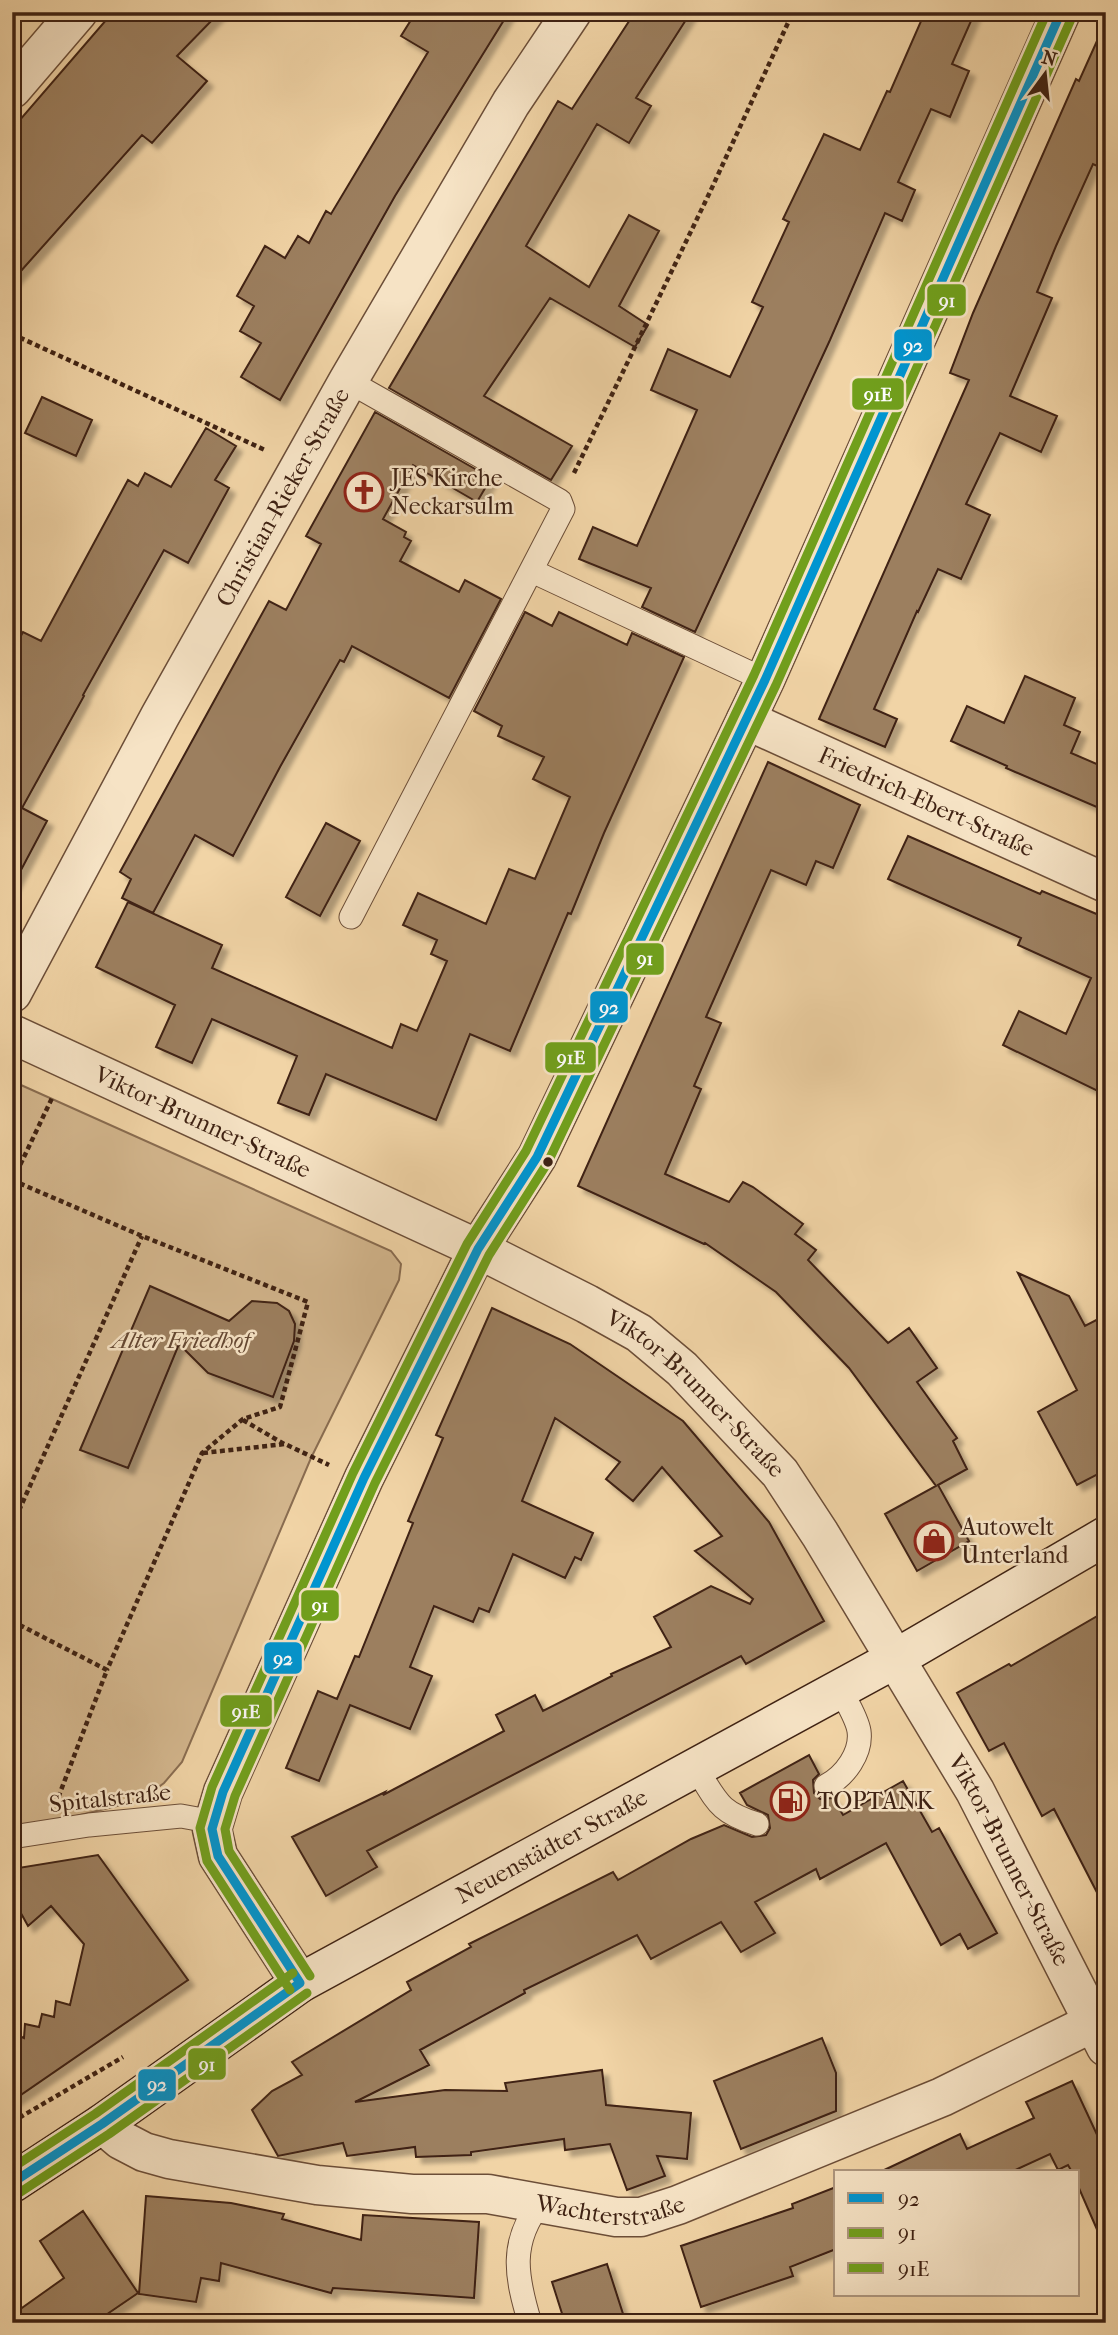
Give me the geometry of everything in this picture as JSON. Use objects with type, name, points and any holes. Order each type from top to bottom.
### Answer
[{"type":"street","points":[[12,89],[78,12]]},
{"type":"street","name":"Christian-Rieker-Straße","points":[[12,993],[160,716],[348,382],[511,103],[572,12]]},
{"type":"street","points":[[300,1983],[218,1856],[212,1829],[223,1792],[364,1478],[478,1249],[537,1157],[765,680],[1061,12]]},
{"type":"street","name":"Friedrich-Ebert-Straße","points":[[746,720],[1106,883]]},
{"type":"street","name":"Viktor-Brunner-Straße","points":[[12,1034],[478,1249],[624,1324],[682,1369],[780,1473],[820,1534],[975,1791],[1100,2035]]},
{"type":"street","name":"Neuenstädter Straße","points":[[12,2183],[102,2124],[300,1983],[895,1660],[1106,1536]]},
{"type":"street","name":"Wachterstraße","points":[[102,2124],[121,2140],[144,2152],[169,2159],[317,2185],[412,2194],[488,2194],[616,2217],[641,2217],[678,2205],[1100,2035]]},
{"type":"lane","points":[[348,382],[560,501],[563,509],[351,917]]},
{"type":"lane","points":[[532,571],[765,680]]},
{"type":"lane","points":[[826,1786],[838,1780],[855,1756],[859,1731],[840,1689]]},
{"type":"lane","points":[[696,1768],[722,1809],[740,1819],[757,1824]]},
{"type":"lane","name":"Spitalstraße","points":[[12,1837],[89,1825],[181,1816],[214,1822]]},
{"type":"lane","points":[[530,2323],[522,2296],[517,2252],[528,2219],[541,2202]]},
{"type":"path","points":[[560,501],[710,192],[793,12]]},
{"type":"path","points":[[12,334],[301,467]]},
{"type":"path","points":[[56,1803],[107,1670],[202,1453],[243,1419],[280,1406],[308,1302],[142,1236],[12,1180],[71,1062]]},
{"type":"path","points":[[12,1526],[142,1236]]},
{"type":"path","points":[[243,1419],[311,1458],[364,1478]]},
{"type":"path","points":[[202,1453],[285,1444]]},
{"type":"path","points":[[12,1621],[107,1670]]},
{"type":"green space","name":"Alter Friedhof","points":[[12,1081],[391,1251],[401,1264],[399,1280],[311,1458],[182,1762],[164,1783],[141,1800],[48,1823],[12,1826]]},
{"type":"building","points":[[113,12],[220,12],[177,56],[207,81],[152,143],[142,135],[12,281],[12,129]]},
{"type":"building","points":[[416,12],[509,12],[395,196],[280,400],[241,377],[261,343],[240,331],[254,306],[237,296],[265,246],[285,258],[298,236],[309,243],[326,211],[331,214],[428,52],[401,36]]},
{"type":"building","points":[[635,12],[691,12],[636,98],[651,106],[629,143],[597,124],[526,246],[589,287],[629,215],[659,231],[619,306],[648,325],[635,347],[550,298],[484,396],[572,446],[551,480],[389,388],[558,101],[572,109]]},
{"type":"building","points":[[925,12],[975,12],[952,64],[969,71],[950,117],[931,109],[898,182],[915,190],[902,221],[885,213],[830,340],[695,632],[642,607],[651,588],[579,559],[593,527],[637,546],[697,410],[651,390],[668,349],[730,377],[763,307],[752,302],[789,222],[783,219],[824,134],[860,150],[887,91],[890,92]]},
{"type":"building","points":[[1106,21],[1106,170],[1093,164],[1056,246],[1037,292],[1052,298],[1010,396],[1057,416],[1041,452],[1000,433],[966,504],[990,515],[961,579],[938,569],[874,709],[897,719],[885,747],[819,719],[969,380],[950,373],[973,313],[1076,79],[1079,81]]},
{"type":"building","points":[[42,397],[92,420],[76,456],[25,433]]},
{"type":"building","points":[[375,412],[491,478],[477,502],[413,465],[383,519],[406,532],[404,537],[411,541],[400,561],[459,592],[465,580],[501,599],[449,698],[352,646],[344,662],[340,660],[233,856],[195,835],[153,913],[122,898],[131,879],[120,872],[269,601],[286,610],[321,544],[306,536]]},
{"type":"building","points":[[206,428],[236,446],[215,480],[229,488],[188,563],[164,550],[83,695],[22,808],[47,821],[12,887],[12,652],[23,632],[41,641],[128,480],[138,486],[145,473],[171,487]]},
{"type":"building","points":[[525,612],[552,626],[559,612],[627,645],[632,633],[684,657],[604,833],[571,914],[568,913],[510,1051],[470,1034],[436,1120],[326,1074],[309,1115],[278,1103],[297,1056],[212,1019],[192,1063],[156,1047],[175,1005],[96,967],[128,902],[222,945],[212,968],[392,1048],[401,1024],[417,1031],[447,961],[431,954],[437,940],[403,925],[418,893],[486,924],[509,869],[535,879],[570,797],[533,779],[544,757],[498,736],[502,726],[474,711]]},
{"type":"building","points":[[1025,676],[1075,698],[1064,725],[1080,732],[1071,753],[1106,768],[1106,811],[951,741],[967,706],[1004,723]]},
{"type":"building","points":[[768,762],[860,805],[833,868],[816,861],[806,885],[771,870],[706,1017],[721,1023],[694,1086],[701,1089],[665,1174],[729,1202],[743,1182],[753,1187],[803,1224],[795,1234],[816,1250],[808,1260],[888,1343],[909,1328],[937,1368],[917,1382],[957,1438],[953,1441],[967,1469],[938,1485],[969,1541],[917,1571],[885,1514],[936,1486],[849,1368],[776,1292],[705,1243],[578,1186]]},
{"type":"building","points":[[326,823],[360,841],[320,916],[286,897]]},
{"type":"building","points":[[908,836],[1040,894],[1042,891],[1106,918],[1106,1095],[1003,1045],[1019,1011],[1066,1034],[1091,978],[1018,945],[1021,938],[888,879]]},
{"type":"building","points":[[1018,1273],[1069,1296],[1085,1326],[1106,1315],[1106,1470],[1077,1485],[1038,1412],[1077,1390]]},
{"type":"building","points":[[150,1286],[229,1321],[252,1301],[277,1303],[289,1311],[295,1324],[294,1341],[273,1397],[208,1373],[179,1344],[128,1468],[80,1450]]},
{"type":"building","points":[[492,1308],[570,1344],[683,1421],[769,1522],[824,1621],[746,1664],[741,1656],[367,1851],[377,1867],[326,1896],[292,1837],[385,1792],[383,1795],[504,1731],[496,1715],[535,1695],[543,1711],[612,1676],[611,1674],[671,1647],[654,1617],[711,1586],[750,1604],[753,1599],[695,1551],[722,1536],[662,1467],[633,1501],[606,1479],[620,1462],[555,1418],[522,1501],[593,1533],[581,1560],[575,1557],[565,1578],[513,1554],[489,1612],[479,1608],[473,1622],[434,1606],[410,1667],[432,1676],[410,1729],[350,1705],[319,1781],[286,1768],[318,1691],[337,1699],[355,1656],[359,1657],[413,1523],[408,1521],[443,1438],[436,1435]]},
{"type":"building","points":[[1106,1611],[1106,1910],[1054,1809],[1042,1816],[1004,1743],[989,1751],[957,1693],[1009,1664],[1011,1666]]},
{"type":"building","points":[[809,1755],[819,1774],[813,1780],[814,1793],[820,1799],[833,1798],[843,1815],[903,1781],[932,1832],[939,1828],[997,1933],[968,1949],[960,1934],[941,1945],[886,1843],[820,1879],[816,1869],[755,1902],[775,1933],[741,1952],[721,1922],[651,1959],[637,1935],[524,1990],[525,1993],[420,2050],[429,2065],[355,2102],[445,2090],[507,2091],[505,2083],[602,2070],[606,2105],[691,2113],[687,2159],[657,2156],[665,2176],[627,2190],[610,2144],[565,2150],[564,2139],[471,2152],[471,2155],[416,2157],[415,2147],[347,2156],[343,2143],[278,2156],[252,2110],[272,2091],[302,2075],[292,2062],[411,1990],[407,1982],[471,1947],[469,1944],[613,1872],[618,1880],[691,1839],[724,1825],[752,1837],[766,1835],[770,1828],[768,1815],[747,1805],[740,1793]]},
{"type":"building","points":[[98,1855],[188,1980],[12,2101],[12,2033],[24,2038],[25,2024],[39,2027],[42,2014],[54,2017],[56,2001],[70,2005],[84,1944],[51,1906],[28,1926],[12,1897],[12,1869]]},
{"type":"building","points":[[822,2038],[836,2073],[836,2111],[741,2149],[714,2081]]},
{"type":"building","points":[[1072,2081],[1106,2154],[1106,2250],[1080,2191],[1080,2170],[1071,2170],[1068,2165],[1058,2170],[1050,2154],[1015,2170],[884,2170],[960,2134],[967,2149],[1034,2118],[1026,2102]]},
{"type":"building","points":[[834,2188],[834,2250],[790,2267],[793,2276],[701,2307],[681,2246],[793,2208],[792,2204]]},
{"type":"building","points":[[146,2196],[231,2203],[284,2214],[282,2219],[361,2240],[363,2215],[479,2222],[474,2298],[333,2288],[331,2293],[221,2263],[219,2281],[201,2278],[196,2302],[139,2294]]},
{"type":"building","points":[[83,2211],[138,2293],[94,2323],[12,2323],[12,2315],[64,2278],[40,2241]]},
{"type":"building","points":[[607,2264],[624,2317],[607,2323],[565,2323],[552,2282]]},
{"type":"transit line","name":"91E","points":[[290,1990],[207,1861],[200,1828],[212,1787],[353,1473],[467,1244],[526,1151],[754,675],[1047,12]]},
{"type":"transit line","name":"92","points":[[300,1983],[218,1856],[212,1829],[223,1792],[364,1478],[478,1249],[537,1157],[765,680],[1061,12]]},
{"type":"transit line","name":"91","points":[[310,1976],[229,1851],[225,1829],[235,1796],[375,1483],[489,1255],[548,1162],[776,685],[1072,17]]},
{"type":"transit line","name":"91E","points":[[12,2168],[95,2114],[293,1973]]},
{"type":"transit line","name":"92","points":[[12,2183],[102,2124],[300,1983]]},
{"type":"transit line","name":"91","points":[[19,2193],[109,2134],[307,1993]]},
{"type":"place","name":"JES Kirche Neckarsulm","points":[[364,492]]},
{"type":"place","name":"Autowelt Unterland","points":[[934,1541]]},
{"type":"place","name":"TOPTANK","points":[[790,1801]]}]
